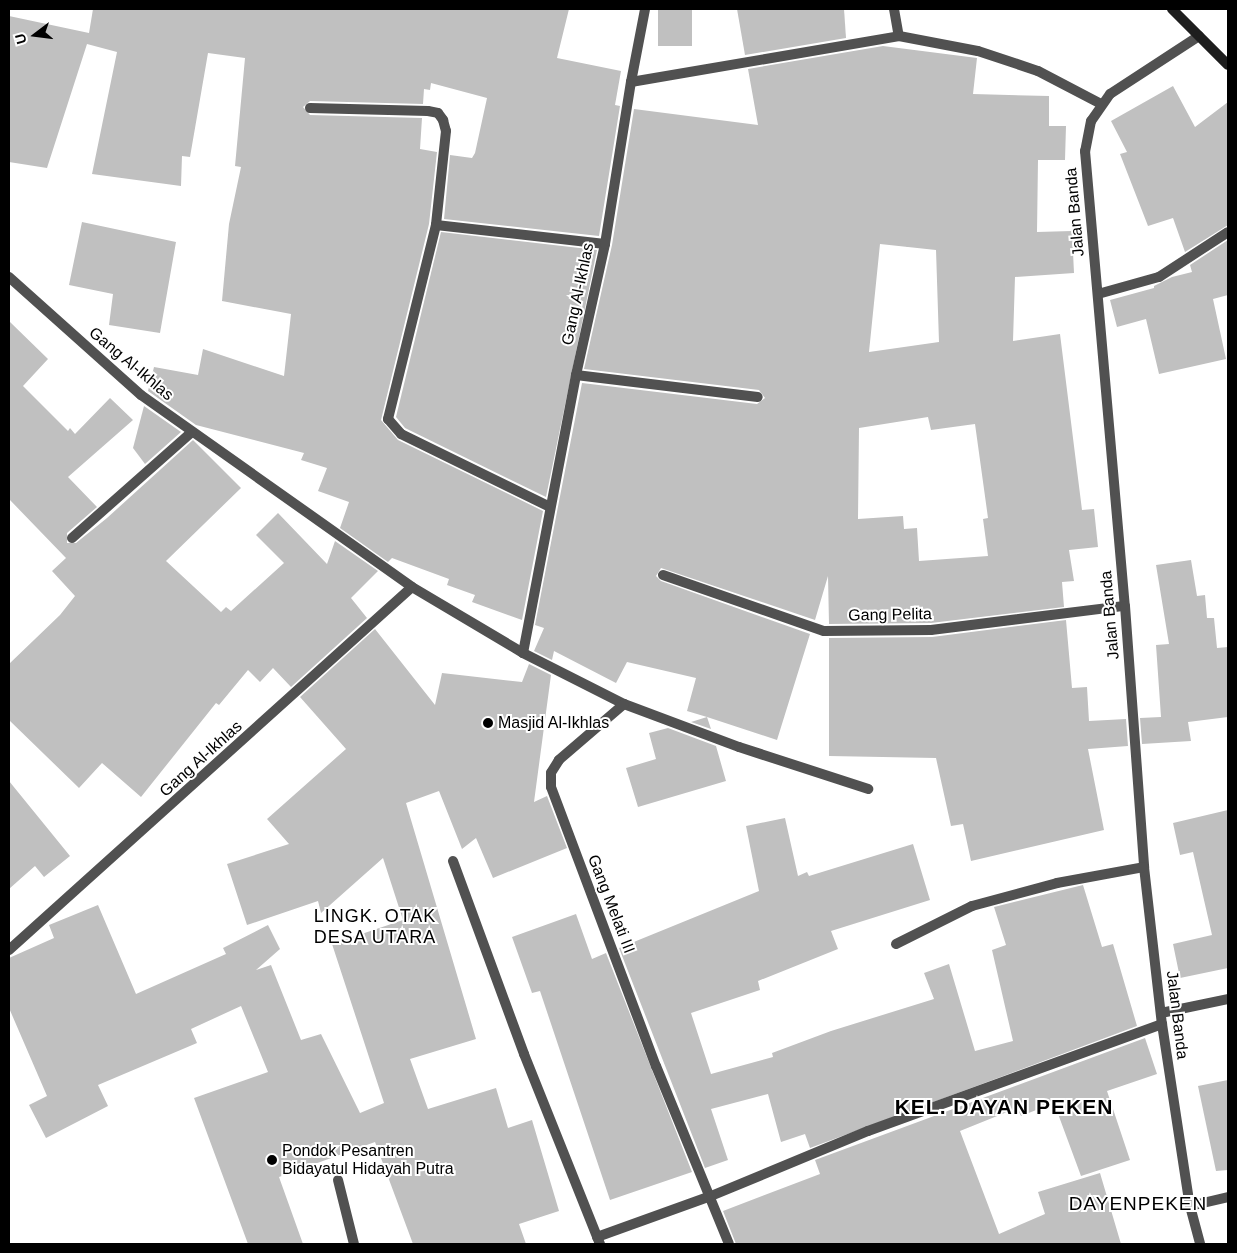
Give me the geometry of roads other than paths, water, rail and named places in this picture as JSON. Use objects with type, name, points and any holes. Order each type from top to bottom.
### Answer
[{"type":"street","name":"Gang Al-Ikhlas","points":[[9,277],[120,379],[192,432],[412,587],[522,653],[576,375],[605,244],[631,82],[645,9]]},
{"type":"street","points":[[894,9],[899,36]]},
{"type":"street","points":[[1172,9],[1228,65]]},
{"type":"street","points":[[631,82],[899,36],[978,51],[1038,71],[1101,104]]},
{"type":"street","name":"Jalan Banda","points":[[1199,36],[1122,85],[1101,104],[1088,128],[1085,151],[1125,606],[1144,867],[1162,1019],[1190,1206],[1200,1244]]},
{"type":"street","points":[[310,108],[438,113],[446,131],[436,225],[389,408],[391,426],[401,434],[550,507]]},
{"type":"street","points":[[436,225],[605,244]]},
{"type":"street","points":[[1098,294],[1159,277],[1228,232]]},
{"type":"street","points":[[576,375],[758,397]]},
{"type":"street","points":[[72,538],[192,432]]},
{"type":"street","name":"Gang Pelita","points":[[664,575],[824,631],[931,630],[1125,606]]},
{"type":"street","name":"Gang Al-Ikhlas","points":[[9,950],[412,587]]},
{"type":"street","points":[[522,653],[624,704],[739,747],[868,789]]},
{"type":"street","name":"Gang Melati III","points":[[624,704],[559,760],[551,773],[550,788],[656,1066],[711,1196],[729,1244]]},
{"type":"street","points":[[453,861],[524,1054],[598,1241],[868,1131],[1162,1019],[1228,999]]},
{"type":"street","points":[[896,944],[972,906],[1057,883],[1144,867]]},
{"type":"street","points":[[338,1180],[354,1244]]},
{"type":"street","points":[[1190,1206],[1228,1197]]},
{"type":"place","name":"Masjid Al-Ikhlas","points":[[488,723]]},
{"type":"place","name":"Pondok Pesantren Bidayatul Hidayah Putra","points":[[272,1160]]},
{"type":"district","name":"LINGK. OTAK DESA UTARA","points":[[375,928]]},
{"type":"district","name":"KEL. DAYAN PEKEN","points":[[1004,1107]]},
{"type":"district","name":"DAYENPEKEN","points":[[1138,1204]]}]
